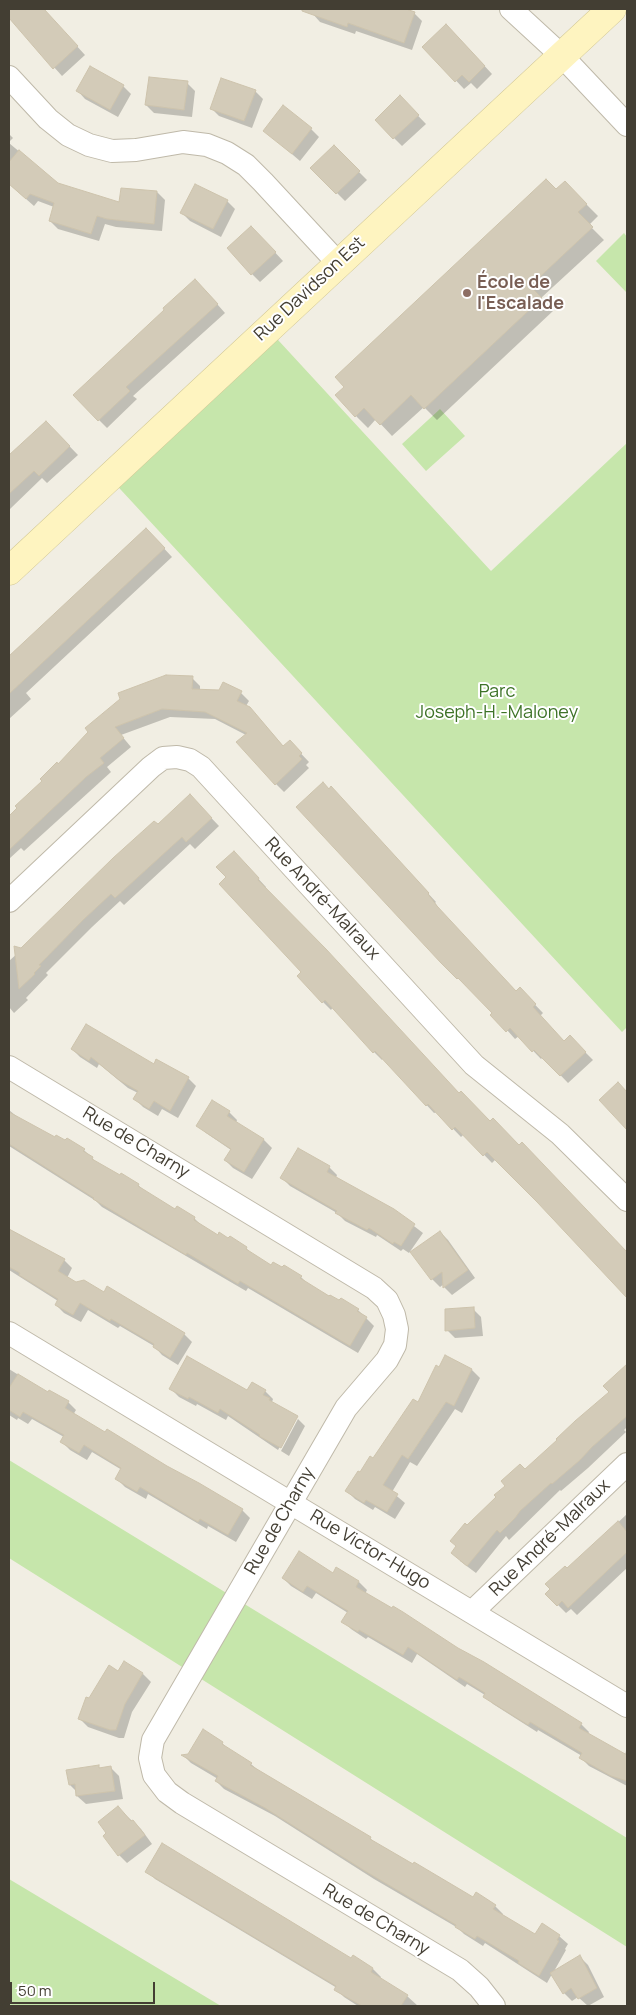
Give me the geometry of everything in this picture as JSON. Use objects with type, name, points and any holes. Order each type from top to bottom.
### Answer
[{"type":"street","points":[[512,9],[562,56],[627,125]]},
{"type":"street","name":"Rue Davidson Est","points":[[9,571],[612,9]]},
{"type":"street","points":[[9,77],[48,119],[68,136],[89,145],[112,151],[136,150],[183,142],[207,145],[227,153],[246,165],[338,263]]},
{"type":"street","name":"Rue André-Malraux","points":[[9,901],[151,767],[163,758],[177,756],[190,760],[201,767],[474,1065],[560,1134],[623,1188]]},
{"type":"street","name":"Rue de Charny","points":[[9,1066],[374,1288],[387,1300],[394,1315],[397,1329],[394,1345],[387,1360],[346,1408],[153,1740],[150,1758],[154,1775],[167,1792],[182,1803],[460,1970],[479,1986],[494,2006]]},
{"type":"street","name":"Rue Victor-Hugo","points":[[9,1334],[473,1611],[627,1706]]},
{"type":"street","name":"Rue André-Malraux","points":[[473,1611],[627,1464]]},
{"type":"green space","points":[[624,233],[627,237],[627,293],[596,261]]},
{"type":"green space","name":"Parc Joseph-H.-Maloney","points":[[267,328],[491,571],[627,443],[627,1027],[622,1032],[109,477]]},
{"type":"green space","points":[[440,409],[465,436],[426,471],[402,444]]},
{"type":"green space","points":[[9,1460],[627,1838],[627,1947],[9,1558]]},
{"type":"green space","points":[[9,1879],[221,2006],[9,2006]]},
{"type":"building","points":[[9,9],[44,9],[78,46],[53,69],[9,18]]},
{"type":"building","points":[[302,9],[406,9],[415,12],[404,43],[348,23],[347,27],[302,11]]},
{"type":"building","points":[[446,24],[485,66],[469,82],[462,75],[455,82],[422,47]]},
{"type":"building","points":[[90,66],[124,85],[110,110],[76,91]]},
{"type":"building","points":[[149,77],[188,81],[184,110],[145,105]]},
{"type":"building","points":[[221,78],[256,90],[244,121],[210,109]]},
{"type":"building","points":[[400,95],[419,115],[393,139],[375,120]]},
{"type":"building","points":[[283,105],[312,128],[292,154],[263,131]]},
{"type":"building","points":[[334,145],[360,171],[336,194],[310,168]]},
{"type":"building","points":[[19,150],[58,183],[119,202],[121,188],[157,191],[154,224],[107,219],[97,216],[91,234],[49,221],[54,203],[30,194],[26,199],[9,184],[9,162]]},
{"type":"building","points":[[546,179],[556,189],[565,181],[587,204],[578,212],[593,227],[530,286],[542,298],[424,409],[411,395],[380,425],[364,408],[355,417],[335,395],[344,387],[335,377]]},
{"type":"building","points":[[195,184],[228,200],[213,229],[180,213]]},
{"type":"building","points":[[251,226],[276,252],[251,275],[227,248]]},
{"type":"building","points":[[195,279],[218,304],[126,387],[130,391],[98,421],[73,395]]},
{"type":"building","points":[[46,421],[70,446],[39,476],[34,471],[9,494],[9,455]]},
{"type":"building","points":[[146,528],[165,548],[9,694],[9,656]]},
{"type":"building","points":[[166,675],[193,676],[192,689],[219,690],[223,682],[242,691],[237,701],[250,707],[283,746],[290,740],[302,753],[299,756],[302,759],[275,785],[236,742],[247,733],[205,712],[162,709],[115,727],[124,738],[100,758],[104,763],[86,777],[9,850],[9,816],[17,808],[15,806],[42,781],[40,779],[57,762],[58,764],[88,732],[85,728],[120,699],[118,693]]},
{"type":"building","points":[[323,782],[329,789],[331,786],[429,893],[437,906],[516,991],[520,987],[536,1004],[533,1007],[564,1041],[570,1035],[586,1052],[560,1076],[534,1050],[532,1052],[510,1028],[506,1032],[490,1015],[492,1013],[441,963],[296,807]]},
{"type":"building","points":[[190,794],[212,818],[186,842],[182,837],[115,898],[111,894],[39,965],[41,966],[35,974],[19,989],[14,946],[21,948],[113,858],[154,821],[158,824]]},
{"type":"building","points":[[234,851],[259,878],[258,880],[326,949],[459,1093],[461,1091],[490,1121],[493,1118],[519,1145],[522,1142],[627,1252],[627,1298],[487,1152],[483,1156],[455,1127],[452,1130],[428,1104],[426,1106],[375,1051],[373,1053],[325,1000],[322,1003],[297,976],[301,972],[219,884],[226,877],[216,867]]},
{"type":"building","points":[[86,1024],[154,1064],[156,1059],[189,1077],[170,1111],[154,1101],[149,1109],[133,1099],[138,1091],[119,1080],[91,1057],[89,1061],[71,1049]]},
{"type":"building","points":[[618,1082],[627,1092],[627,1130],[599,1100]]},
{"type":"building","points":[[212,1100],[230,1111],[227,1116],[264,1139],[244,1172],[224,1160],[231,1149],[196,1126]]},
{"type":"building","points":[[9,1112],[55,1137],[56,1135],[65,1140],[67,1138],[85,1149],[83,1151],[93,1157],[92,1159],[120,1175],[121,1173],[175,1209],[177,1206],[195,1217],[194,1220],[218,1235],[219,1232],[228,1238],[230,1236],[271,1265],[273,1262],[282,1267],[284,1265],[302,1276],[300,1278],[329,1296],[339,1300],[341,1298],[359,1309],[357,1311],[367,1317],[350,1346],[240,1281],[238,1284],[187,1253],[186,1255],[93,1199],[9,1144]]},
{"type":"building","points":[[298,1148],[330,1166],[327,1172],[394,1209],[415,1224],[401,1246],[394,1242],[393,1244],[369,1228],[367,1230],[335,1213],[337,1211],[280,1178]]},
{"type":"building","points":[[9,1229],[65,1259],[58,1271],[76,1282],[84,1280],[104,1292],[107,1286],[185,1333],[170,1358],[153,1347],[154,1344],[80,1303],[73,1315],[55,1305],[58,1299],[9,1267]]},
{"type":"building","points":[[440,1231],[468,1270],[443,1288],[442,1272],[431,1280],[410,1252]]},
{"type":"building","points":[[474,1307],[475,1328],[445,1331],[445,1309]]},
{"type":"building","points":[[445,1355],[472,1369],[454,1406],[446,1402],[408,1459],[402,1455],[383,1485],[398,1494],[387,1512],[366,1500],[364,1503],[345,1491],[370,1456],[373,1458],[413,1399],[418,1402],[436,1365],[439,1367]]},
{"type":"building","points":[[187,1356],[247,1390],[252,1382],[266,1390],[263,1395],[270,1398],[269,1400],[298,1416],[281,1448],[259,1436],[220,1409],[218,1413],[189,1397],[188,1399],[169,1389]]},
{"type":"building","points":[[627,1364],[627,1416],[580,1460],[520,1511],[500,1533],[497,1530],[467,1566],[451,1553],[456,1546],[450,1541],[465,1523],[467,1525],[496,1497],[494,1495],[505,1486],[501,1481],[520,1464],[525,1469],[575,1421],[609,1392],[603,1386]]},
{"type":"building","points":[[18,1374],[48,1392],[49,1390],[69,1401],[65,1408],[105,1432],[107,1429],[243,1509],[228,1535],[200,1519],[198,1522],[140,1487],[137,1492],[115,1479],[121,1468],[84,1445],[79,1453],[60,1442],[64,1435],[23,1412],[20,1417],[9,1410],[9,1388]]},
{"type":"building","points":[[618,1521],[627,1532],[627,1552],[568,1608],[562,1601],[557,1606],[545,1594],[550,1589],[545,1584],[565,1566],[567,1568]]},
{"type":"building","points":[[299,1551],[333,1573],[336,1567],[359,1581],[356,1587],[392,1608],[393,1606],[403,1612],[458,1648],[582,1723],[579,1728],[627,1755],[627,1781],[611,1776],[579,1758],[582,1753],[530,1722],[528,1725],[483,1697],[485,1693],[459,1677],[457,1680],[408,1647],[403,1655],[341,1622],[348,1611],[307,1586],[303,1592],[282,1578]]},
{"type":"building","points":[[124,1661],[143,1673],[125,1704],[116,1730],[110,1730],[78,1719],[86,1697],[89,1698],[109,1665],[118,1671]]},
{"type":"building","points":[[203,1729],[252,1763],[250,1765],[413,1864],[414,1862],[473,1897],[476,1892],[496,1905],[493,1909],[535,1934],[542,1923],[560,1935],[557,1940],[559,1941],[539,1976],[518,1963],[519,1961],[477,1936],[475,1939],[455,1927],[456,1925],[265,1808],[215,1781],[218,1776],[181,1755],[188,1754]]},
{"type":"building","points":[[99,1765],[99,1768],[111,1766],[115,1791],[76,1796],[75,1784],[69,1785],[66,1770]]},
{"type":"building","points":[[118,1806],[145,1835],[118,1856],[103,1836],[106,1833],[98,1822]]},
{"type":"building","points":[[162,1843],[351,1958],[353,1955],[373,1968],[371,1972],[408,1995],[401,2006],[362,2006],[334,1990],[336,1986],[145,1872]]},
{"type":"building","points":[[580,1955],[597,1988],[578,1999],[571,1988],[563,1994],[550,1973]]},
{"type":"place","name":"École de l'Escalade","points":[[467,293]]}]
